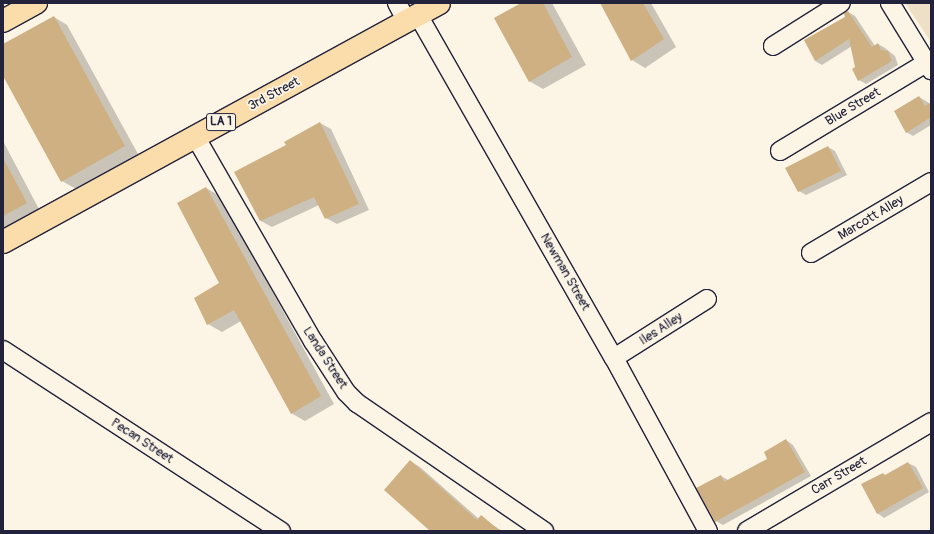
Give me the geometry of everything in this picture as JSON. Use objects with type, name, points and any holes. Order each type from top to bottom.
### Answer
[{"type":"main road","points":[[3,21],[36,3]]},
{"type":"main road","name":"3rd Street","points":[[3,242],[195,136],[407,13],[439,3]]},
{"type":"street","points":[[773,46],[841,3]]},
{"type":"street","points":[[890,3],[928,66]]},
{"type":"street","name":"Newman Street","points":[[407,13],[614,358],[708,531]]},
{"type":"street","name":"Blue Street","points":[[780,150],[928,66]]},
{"type":"street","name":"Landa Street","points":[[195,136],[313,341],[346,392],[362,407],[544,531]]},
{"type":"street","name":"Marcott Alley","points":[[811,253],[931,182]]},
{"type":"street","name":"Iles Alley","points":[[614,358],[707,299]]},
{"type":"street","name":"Pecan Street","points":[[3,350],[281,531]]},
{"type":"street","name":"Carr Street","points":[[747,531],[931,422]]},
{"type":"shaded area","points":[[905,3],[931,3],[931,42]]},
{"type":"building","points":[[521,3],[543,3],[572,57],[529,82],[494,18]]},
{"type":"building","points":[[600,3],[643,3],[664,39],[631,61]]},
{"type":"building","points":[[848,11],[872,47],[878,43],[881,50],[888,51],[892,61],[858,81],[852,69],[855,67],[849,39],[815,61],[804,40],[845,17],[844,13]]},
{"type":"building","points":[[54,16],[125,146],[61,182],[3,76],[3,44]]},
{"type":"building","points":[[919,96],[925,106],[931,103],[931,117],[906,133],[894,111]]},
{"type":"building","points":[[320,122],[359,204],[325,219],[314,197],[260,221],[234,172],[286,145],[284,142]]},
{"type":"building","points":[[828,146],[841,171],[798,192],[785,168]]},
{"type":"building","points":[[3,158],[27,203],[3,216]]},
{"type":"building","points":[[206,187],[321,396],[291,414],[234,310],[207,325],[194,298],[219,283],[177,203]]},
{"type":"building","points":[[786,439],[805,472],[715,522],[696,488],[721,475],[724,482],[767,459],[764,452]]},
{"type":"building","points":[[410,460],[477,520],[481,515],[500,531],[430,531],[384,490]]},
{"type":"building","points":[[908,462],[923,488],[877,514],[861,484],[883,473],[885,475]]}]
